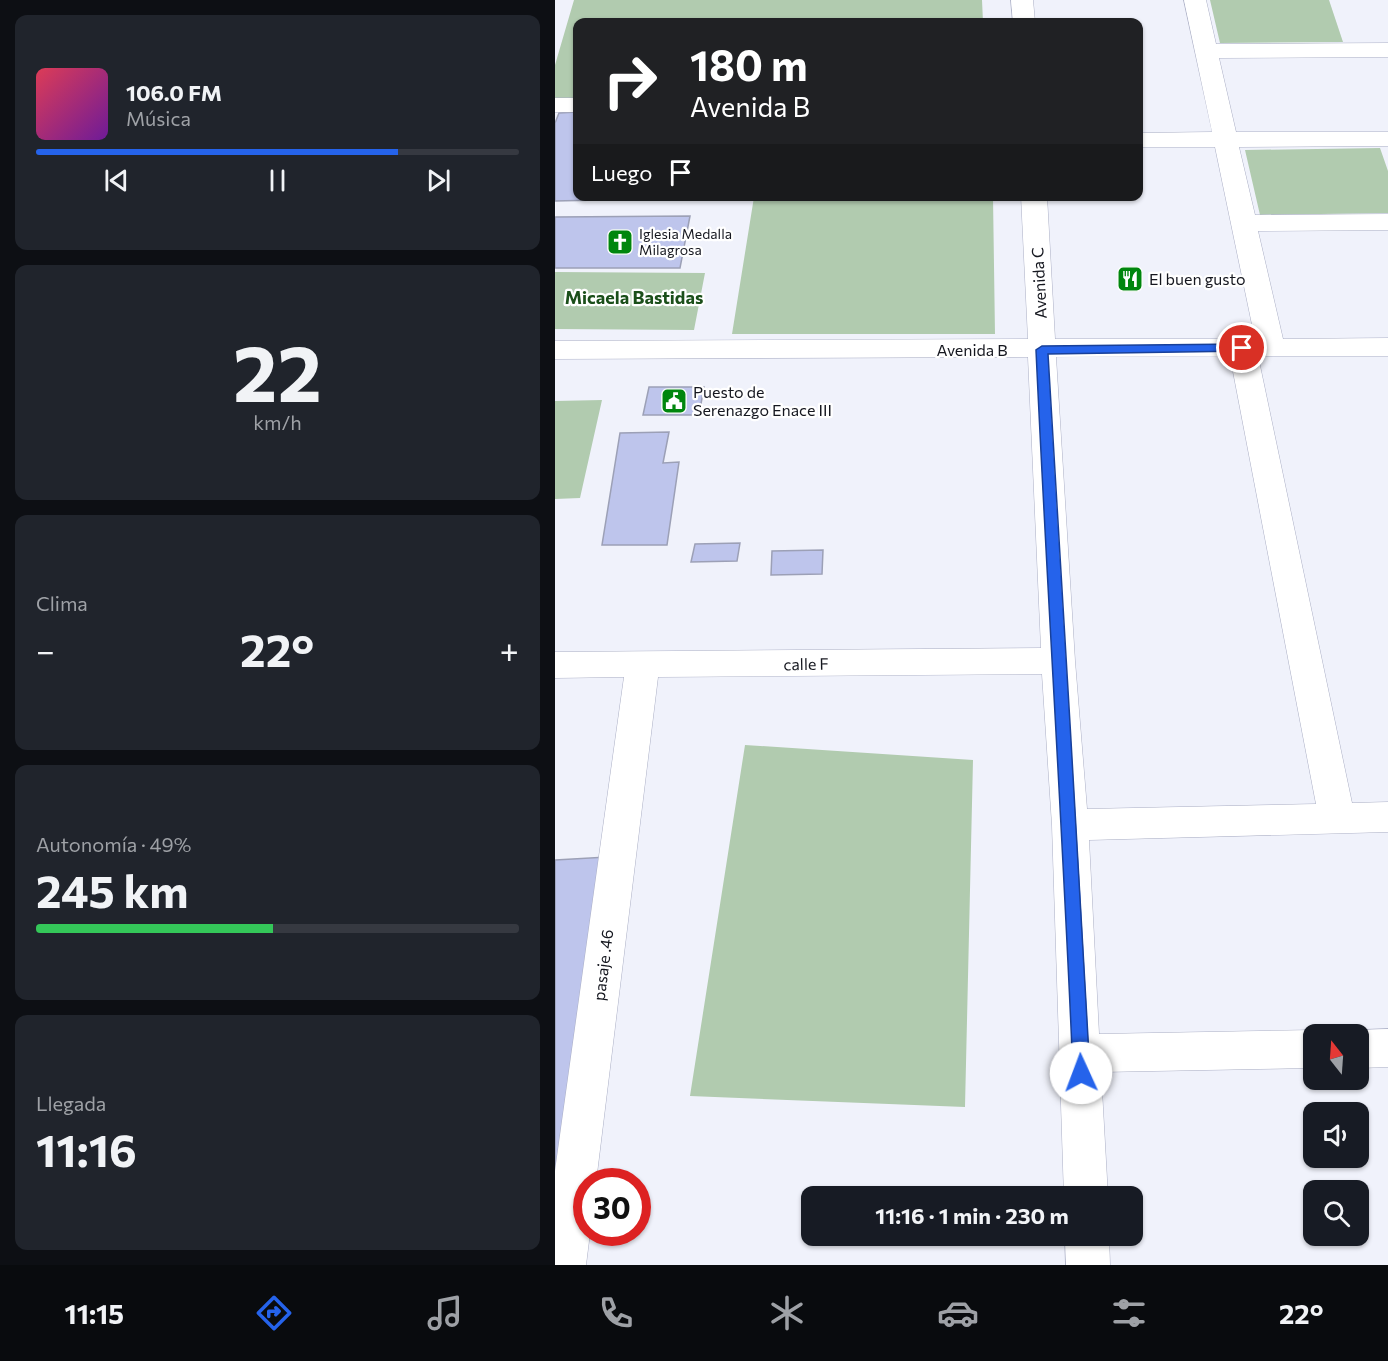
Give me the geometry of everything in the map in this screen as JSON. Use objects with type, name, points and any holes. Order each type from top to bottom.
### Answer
[{"type":"street","points":[[1022,0],[1024,18]]},
{"type":"street","points":[[1195,0],[1243,223],[1256,348],[1337,818]]},
{"type":"street","points":[[1206,51],[1388,50]]},
{"type":"street","points":[[555,105],[573,105]]},
{"type":"street","points":[[1143,140],[1388,139]]},
{"type":"street","name":"Avenida C","points":[[1034,201],[1058,661],[1070,825],[1086,1186]]},
{"type":"street","points":[[1243,223],[1388,222]]},
{"type":"street","name":"Avenida B","points":[[555,350],[1388,347]]},
{"type":"street","name":"calle F","points":[[555,665],[1058,661]]},
{"type":"street","name":"pasaje .46","points":[[564,1265],[643,665]]},
{"type":"street","points":[[1070,825],[1388,817]]},
{"type":"street","points":[[1369,1049],[1388,1048]]},
{"type":"street","points":[[1081,1053],[1303,1049]]},
{"type":"street","points":[[1087,1246],[1088,1265]]},
{"type":"green space","points":[[574,0],[982,0],[983,18],[573,18],[573,98],[555,98],[555,65]]},
{"type":"green space","points":[[1210,0],[1329,0],[1343,42],[1220,43]]},
{"type":"green space","points":[[1380,148],[1388,171],[1388,213],[1260,215],[1245,150]]},
{"type":"green space","points":[[753,201],[993,201],[995,334],[732,334]]},
{"type":"green space","points":[[555,272],[705,273],[694,330],[555,329]]},
{"type":"green space","points":[[602,400],[580,498],[555,499],[555,401]]},
{"type":"green space","points":[[745,745],[973,760],[965,1107],[690,1096]]},
{"type":"building","points":[[573,112],[573,201],[555,201],[555,123],[559,113]]},
{"type":"building","name":"Iglesia Medalla Milagrosa","points":[[690,216],[680,268],[555,268],[555,217]]},
{"type":"building","name":"Puesto de Serenazgo Enace III","points":[[649,387],[704,387],[699,415],[643,415]]},
{"type":"building","points":[[669,432],[663,463],[679,462],[667,545],[602,545],[620,433]]},
{"type":"building","points":[[740,543],[737,561],[691,562],[695,544]]},
{"type":"building","points":[[823,550],[822,574],[771,575],[772,551]]},
{"type":"building","points":[[607,857],[555,1188],[555,860]]},
{"type":"place","name":"Iglesia Medalla Milagrosa","points":[[620,242]]},
{"type":"place","name":"El buen gusto","points":[[1130,279]]},
{"type":"place","name":"Puesto de Serenazgo Enace III","points":[[674,401]]},
{"type":"district","name":"Micaela Bastidas","points":[[634,298]]},
{"type":"route","points":[[1081,1073],[1070,825],[1058,661],[1042,350],[1242,348]]}]
